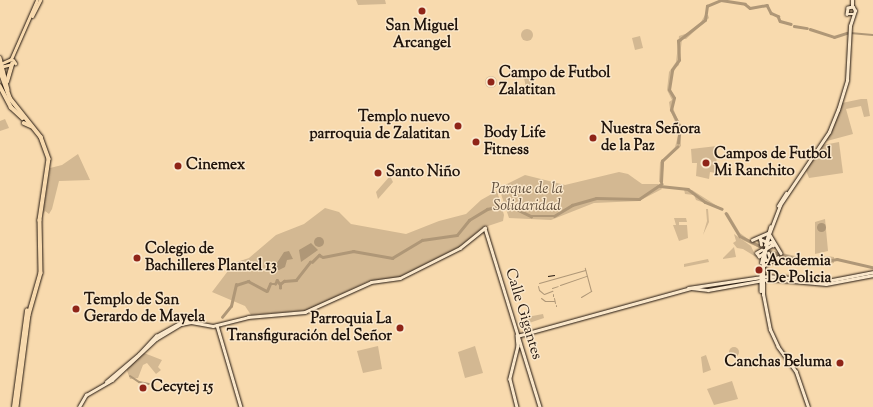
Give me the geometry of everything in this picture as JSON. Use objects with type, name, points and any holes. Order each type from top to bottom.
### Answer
[{"type":"highway","points":[[0,59],[7,87],[17,108]]},
{"type":"highway","points":[[7,87],[13,63]]},
{"type":"highway","points":[[1,67],[12,102],[42,137],[49,159],[40,220],[42,266],[29,315],[22,375],[16,407]]},
{"type":"highway","points":[[0,79],[24,121]]},
{"type":"highway","points":[[0,86],[11,107],[31,126],[44,146],[47,167],[39,212],[40,267],[26,315],[16,407]]},
{"type":"main road","points":[[1,67],[13,63],[38,0]]},
{"type":"main road","points":[[1,67],[13,57],[38,0]]},
{"type":"main road","points":[[834,119],[845,80],[848,14],[846,10],[851,7],[852,0]]},
{"type":"main road","points":[[807,407],[796,372],[778,347],[770,331],[762,278],[762,266],[765,245],[769,233],[786,194],[834,119],[847,80],[849,32],[855,10],[851,7]]},
{"type":"main road","points":[[848,14],[853,14]]},
{"type":"main road","name":"Calle Gigantes","points":[[215,326],[248,317],[305,312],[371,282],[400,278],[460,248],[485,228],[540,407]]},
{"type":"main road","points":[[752,240],[769,233]]},
{"type":"main road","points":[[769,233],[781,253]]},
{"type":"main road","points":[[762,266],[778,257]]},
{"type":"main road","points":[[762,266],[762,278]]},
{"type":"main road","points":[[517,407],[510,379],[518,346],[518,336],[688,289],[693,286],[707,287],[762,278],[825,281],[873,273]]},
{"type":"main road","points":[[688,289],[708,290],[762,278]]},
{"type":"main road","points":[[737,284],[746,280]]},
{"type":"main road","points":[[78,407],[86,394],[112,380],[156,339],[169,329],[184,320],[200,319]]},
{"type":"main road","points":[[192,320],[215,326]]},
{"type":"main road","points":[[169,329],[188,322],[215,326]]},
{"type":"main road","points":[[215,326],[241,406]]},
{"type":"main road","points":[[517,350],[523,350]]},
{"type":"green space","points":[[356,0],[385,0],[386,4],[358,5]]},
{"type":"green space","points":[[705,15],[708,15],[709,18],[686,39],[682,39],[679,65],[673,70],[670,88],[675,98],[673,108],[680,125],[681,146],[664,161],[662,182],[659,182],[660,162],[675,147],[679,132],[670,109],[669,102],[672,100],[667,90],[669,72],[676,62],[679,36],[688,33],[701,22]]},
{"type":"green space","points":[[527,29],[531,31],[533,35],[531,39],[527,41],[523,39],[521,35],[523,31]]},
{"type":"green space","points":[[640,36],[643,48],[635,50],[632,38]]},
{"type":"green space","points":[[533,74],[535,89],[527,92],[524,78]]},
{"type":"green space","name":"Campo de Futbol Zalatitan","points":[[489,76],[493,76],[497,82],[493,88],[489,88],[485,84],[485,80]]},
{"type":"green space","points":[[867,99],[870,116],[864,117],[861,106],[846,109],[853,134],[827,141],[826,137],[842,103]]},
{"type":"green space","points":[[5,119],[9,128],[0,131],[0,121]]},
{"type":"green space","points":[[839,142],[843,173],[809,178],[805,168],[819,149],[823,145]]},
{"type":"green space","name":"Campos de Futbol Mi Ranchito","points":[[717,146],[716,173],[710,172],[709,179],[696,176],[697,163],[692,163],[691,149]]},
{"type":"green space","points":[[78,154],[90,180],[59,181],[52,209],[49,214],[45,211],[43,214],[50,168],[62,165]]},
{"type":"green space","name":"Parque de la Solidaridad","points":[[619,172],[628,174],[642,184],[658,184],[662,189],[639,201],[594,203],[551,220],[509,218],[499,188],[525,175],[565,185]]},
{"type":"green space","points":[[390,176],[393,182],[378,199],[376,192]]},
{"type":"green space","points":[[684,189],[692,190],[722,209],[696,200],[694,195],[685,194]]},
{"type":"green space","points":[[497,191],[504,215],[503,221],[482,228],[459,247],[400,277],[369,281],[307,310],[251,315],[245,306],[212,292],[234,263],[249,258],[276,235],[304,224],[325,208],[339,212],[351,224],[406,234],[439,221],[466,214],[481,200]]},
{"type":"green space","points":[[706,209],[708,209],[709,222],[703,235],[707,221]]},
{"type":"green space","points":[[725,213],[728,213],[740,233],[748,239],[774,251],[804,258],[775,255],[742,240]]},
{"type":"green space","points":[[674,218],[686,218],[687,222],[679,222],[679,225],[687,225],[688,238],[679,241],[673,225],[676,225]]},
{"type":"green space","points":[[825,219],[828,251],[815,254],[815,222]]},
{"type":"green space","points":[[734,234],[751,246],[756,257],[743,249],[737,248],[733,243],[736,241]]},
{"type":"green space","points":[[734,247],[736,257],[723,259],[723,258]]},
{"type":"green space","points":[[827,256],[834,257],[834,263],[812,267],[798,265],[797,260],[813,260]]},
{"type":"green space","points":[[708,259],[709,262],[684,267],[684,264]]},
{"type":"green space","points":[[543,314],[544,318],[529,323],[527,317]]},
{"type":"green space","points":[[378,346],[382,369],[363,373],[357,351]]},
{"type":"green space","points":[[475,346],[483,373],[465,378],[458,352]]},
{"type":"green space","points":[[732,347],[736,347],[738,348],[738,356],[732,357],[729,354],[729,350]]},
{"type":"green space","points":[[144,353],[162,360],[158,367],[161,370],[156,374],[147,363],[143,365],[138,378],[130,379],[126,368]]},
{"type":"green space","points":[[706,355],[711,370],[703,373],[701,357]]},
{"type":"green space","points":[[732,381],[738,399],[714,405],[707,389]]},
{"type":"shaded area","points":[[819,223],[823,223],[825,227],[823,231],[819,231],[817,229],[817,225]]},
{"type":"shaded area","points":[[317,237],[321,237],[324,242],[321,247],[317,247],[314,244],[314,240]]},
{"type":"shaded area","points":[[311,243],[318,250],[301,262],[299,250]]},
{"type":"shaded area","points":[[289,251],[293,259],[287,260],[285,267],[279,270],[273,269],[284,252]]},
{"type":"waterway","points":[[721,0],[745,4],[750,8],[767,5],[771,13],[778,16],[780,21],[791,24]]},
{"type":"waterway","points":[[678,143],[680,127],[671,110],[674,98],[669,90],[672,70],[679,60],[678,41],[705,20],[707,6],[721,0]]},
{"type":"waterway","points":[[794,26],[807,28]]},
{"type":"waterway","points":[[810,29],[834,37],[846,33]]},
{"type":"waterway","points":[[850,33],[873,35]]},
{"type":"waterway","points":[[661,182],[662,161],[677,147]]},
{"type":"waterway","points":[[506,204],[531,216],[554,216],[572,205],[596,198],[639,199],[661,184]]},
{"type":"waterway","points":[[660,186],[688,189],[705,202],[722,209]]},
{"type":"waterway","points":[[280,288],[280,284],[284,281],[296,280],[310,262],[312,262],[319,255],[323,257],[353,251],[392,258],[422,240],[457,235],[469,220],[487,209],[501,206]]},
{"type":"waterway","points":[[726,213],[740,236],[772,252],[795,258]]},
{"type":"waterway","points":[[798,260],[814,263],[837,259],[873,267]]},
{"type":"waterway","points":[[581,297],[591,291],[585,268]]},
{"type":"waterway","points":[[539,283],[585,270]]},
{"type":"waterway","points":[[560,285],[586,276]]},
{"type":"waterway","points":[[222,317],[231,306],[236,285],[248,281],[267,291],[270,284],[275,284],[277,280],[280,284]]},
{"type":"waterway","points":[[538,286],[539,290],[544,294],[552,291]]},
{"type":"waterway","points":[[552,288],[558,286]]},
{"type":"waterway","points":[[541,298],[545,301],[554,301]]},
{"type":"waterway","points":[[554,298],[555,303]]},
{"type":"waterway","points":[[130,376],[139,382],[149,384]]},
{"type":"railway","points":[[548,276],[555,275]]},
{"type":"place","name":"San Miguel Arcangel","points":[[422,11]]},
{"type":"place","name":"Campo de Futbol Zalatitan","points":[[491,82]]},
{"type":"place","name":"Templo nuevo parroquia de Zalatitan","points":[[458,126]]},
{"type":"place","name":"Nuestra Señora de la Paz","points":[[593,138]]},
{"type":"place","name":"Body Life Fitness","points":[[476,142]]},
{"type":"place","name":"Campos de Futbol Mi Ranchito","points":[[706,163]]},
{"type":"place","name":"Cinemex","points":[[178,166]]},
{"type":"place","name":"Santo Niño","points":[[378,173]]},
{"type":"place","name":"Colegio de Bachilleres Plantel 13","points":[[137,258]]},
{"type":"place","name":"Academia De Policia","points":[[759,270]]},
{"type":"place","name":"Templo de San Gerardo de Mayela","points":[[76,309]]},
{"type":"place","name":"Parroquia La Transfiguración del Señor","points":[[400,328]]},
{"type":"place","name":"Canchas Beluma","points":[[840,363]]},
{"type":"place","name":"Cecytej 15","points":[[143,388]]}]
